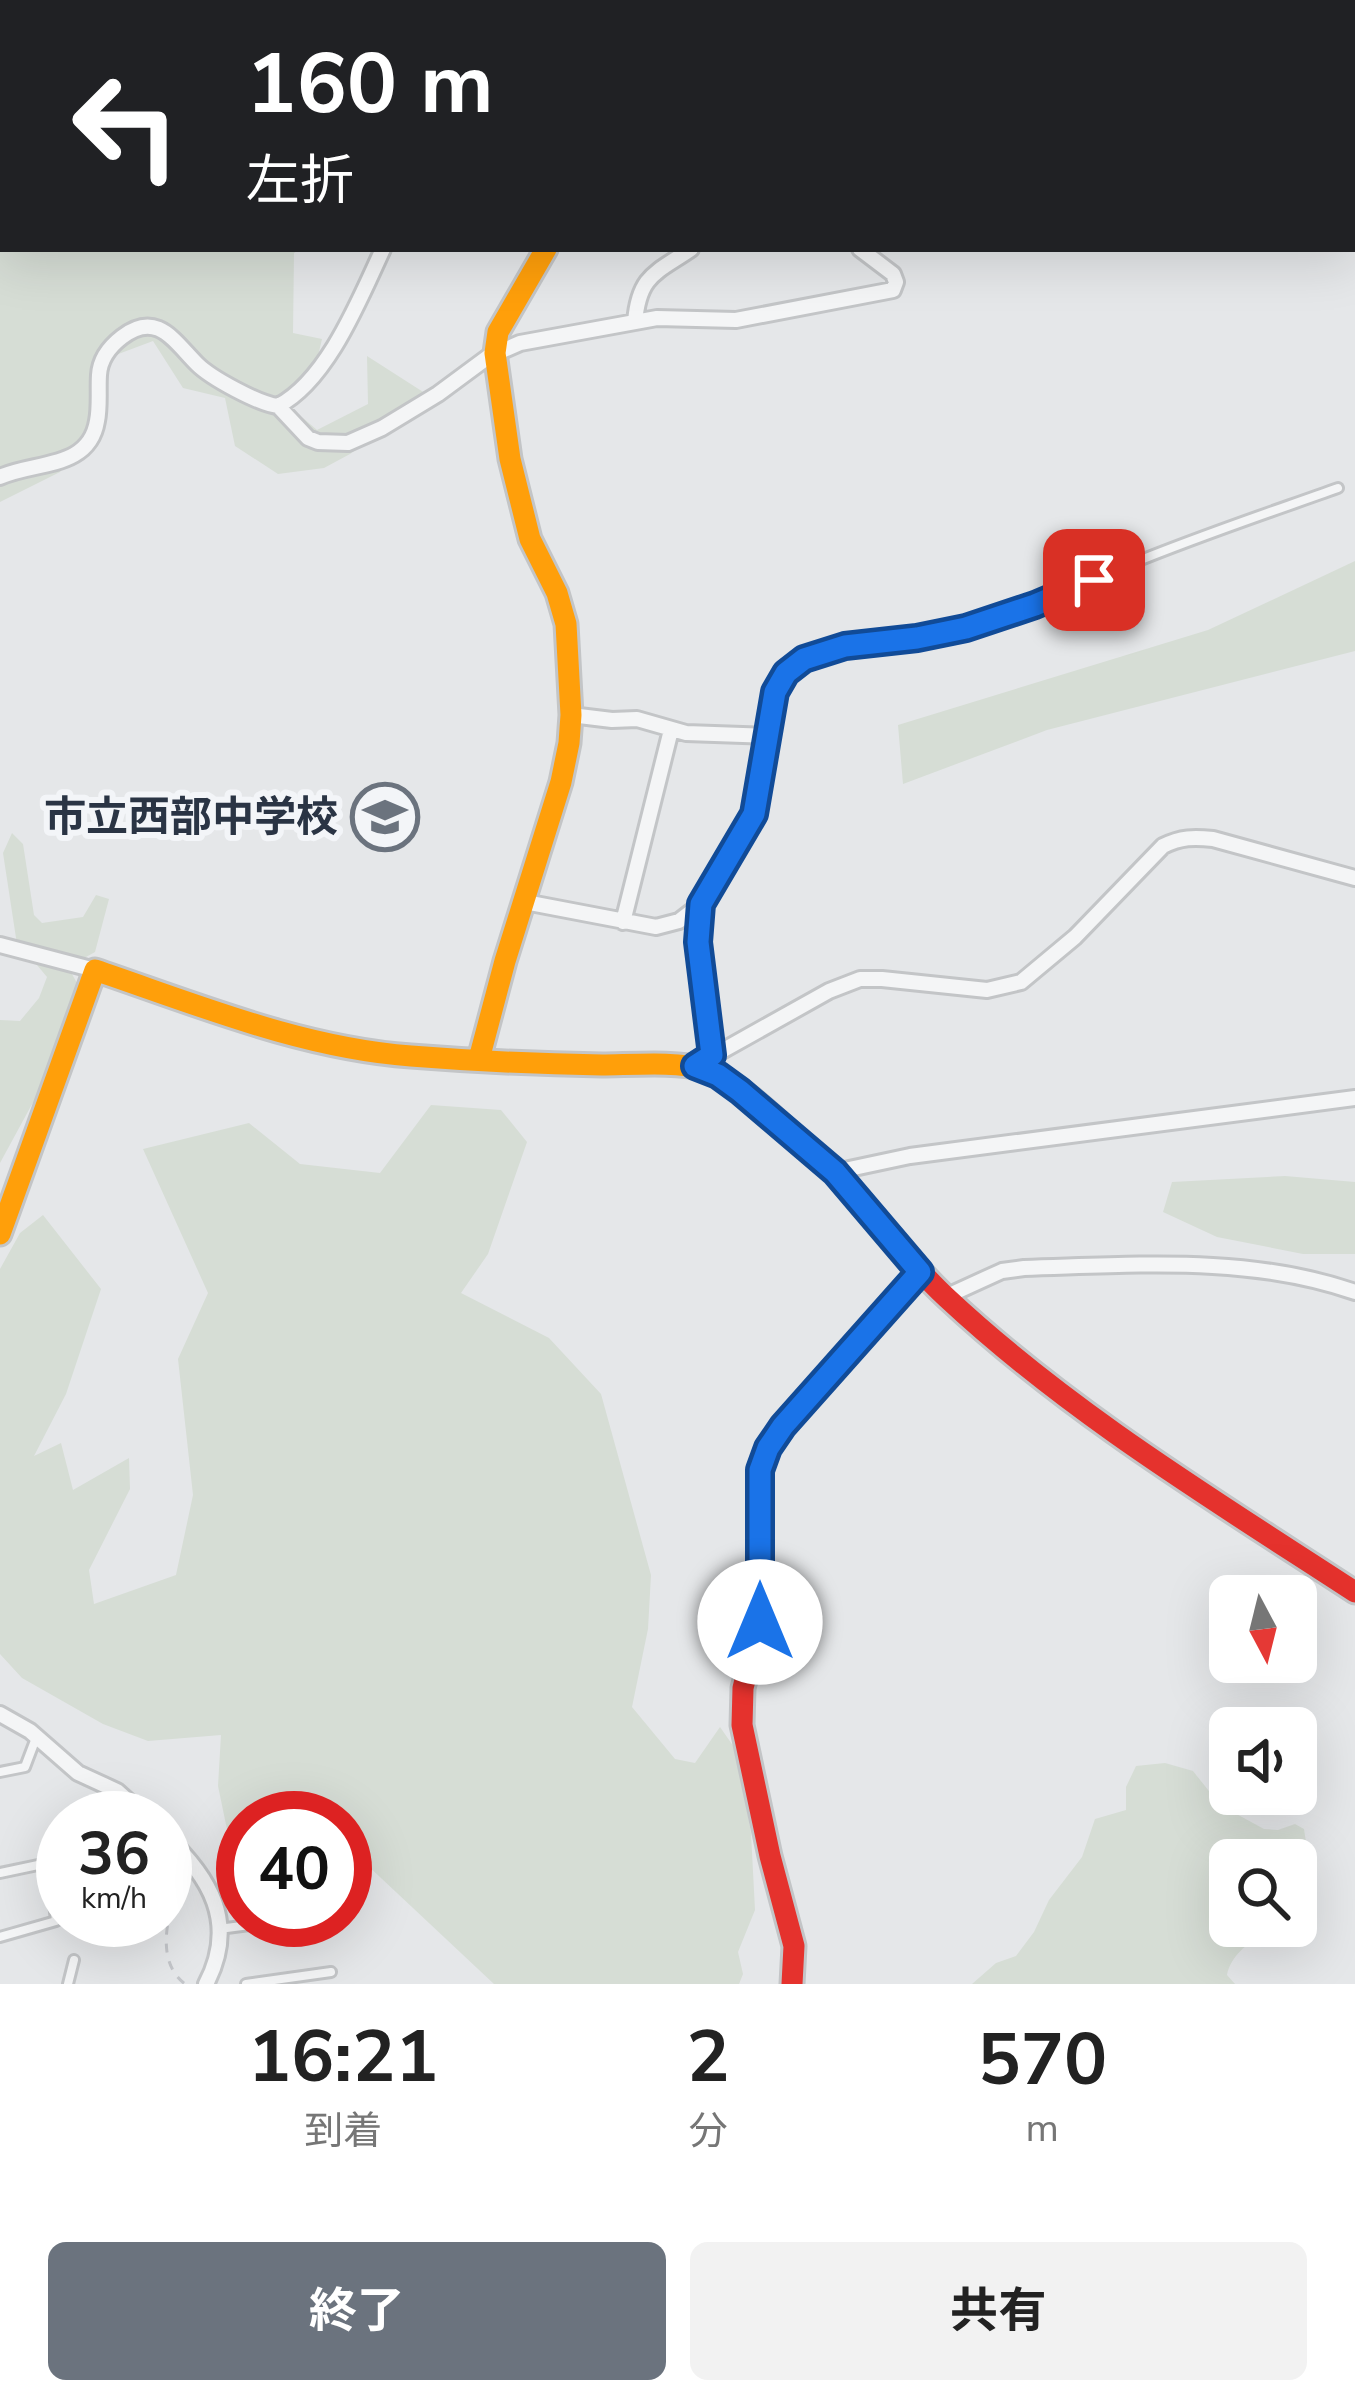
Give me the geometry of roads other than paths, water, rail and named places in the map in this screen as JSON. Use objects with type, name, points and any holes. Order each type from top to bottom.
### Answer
[{"type":"street","points":[[278,406],[291,399],[343,334],[382,252]]},
{"type":"street","points":[[479,1059],[569,743],[566,624],[530,539],[510,459],[495,353],[503,321],[544,252]]},
{"type":"street","points":[[635,322],[642,286],[687,252]]},
{"type":"street","points":[[0,477],[81,452],[92,439],[98,420],[100,362],[131,329],[148,326],[166,332],[199,366],[262,403],[278,406],[308,438],[348,443],[438,394],[495,353],[520,343],[670,317],[736,320],[893,290],[893,274],[864,252]]},
{"type":"street","points":[[525,902],[645,927],[679,921],[701,904],[752,820],[778,683]]},
{"type":"street","points":[[571,715],[637,719],[671,730],[769,736]]},
{"type":"street","points":[[623,922],[671,730]]},
{"type":"street","points":[[0,945],[95,970],[311,1041],[406,1056],[549,1064],[704,1061],[829,991],[860,979],[987,990],[1021,982],[1075,937],[1163,846],[1178,839],[1214,839],[1355,878]]},
{"type":"street","points":[[701,904],[698,942],[704,1061],[835,1172],[920,1272],[1044,1381],[1103,1427],[1355,1592]]},
{"type":"street","points":[[0,1234],[95,970]]},
{"type":"street","points":[[835,1172],[910,1156],[1355,1098]]},
{"type":"street","points":[[945,1297],[1002,1271],[1024,1268],[1208,1264],[1320,1280],[1355,1292]]},
{"type":"street","points":[[792,1984],[794,1946],[742,1725],[742,1688],[760,1622],[760,1470],[783,1426],[920,1272]]},
{"type":"street","points":[[0,1714],[37,1736],[71,1768],[117,1791]]},
{"type":"street","points":[[192,1862],[214,1898],[216,1910]]},
{"type":"street","points":[[210,1984],[217,1947]]},
{"type":"lane","points":[[778,683],[796,665],[817,654],[966,628],[1035,605],[1228,525],[1338,488]]},
{"type":"lane","points":[[0,1772],[26,1767],[37,1736]]},
{"type":"lane","points":[[0,1873],[38,1865],[51,1876],[56,1921],[0,1937]]},
{"type":"lane","points":[[68,1984],[74,1960]]},
{"type":"lane","points":[[246,1984],[332,1972]]},
{"type":"place","name":"市立西部中学校","points":[[385,817]]}]
